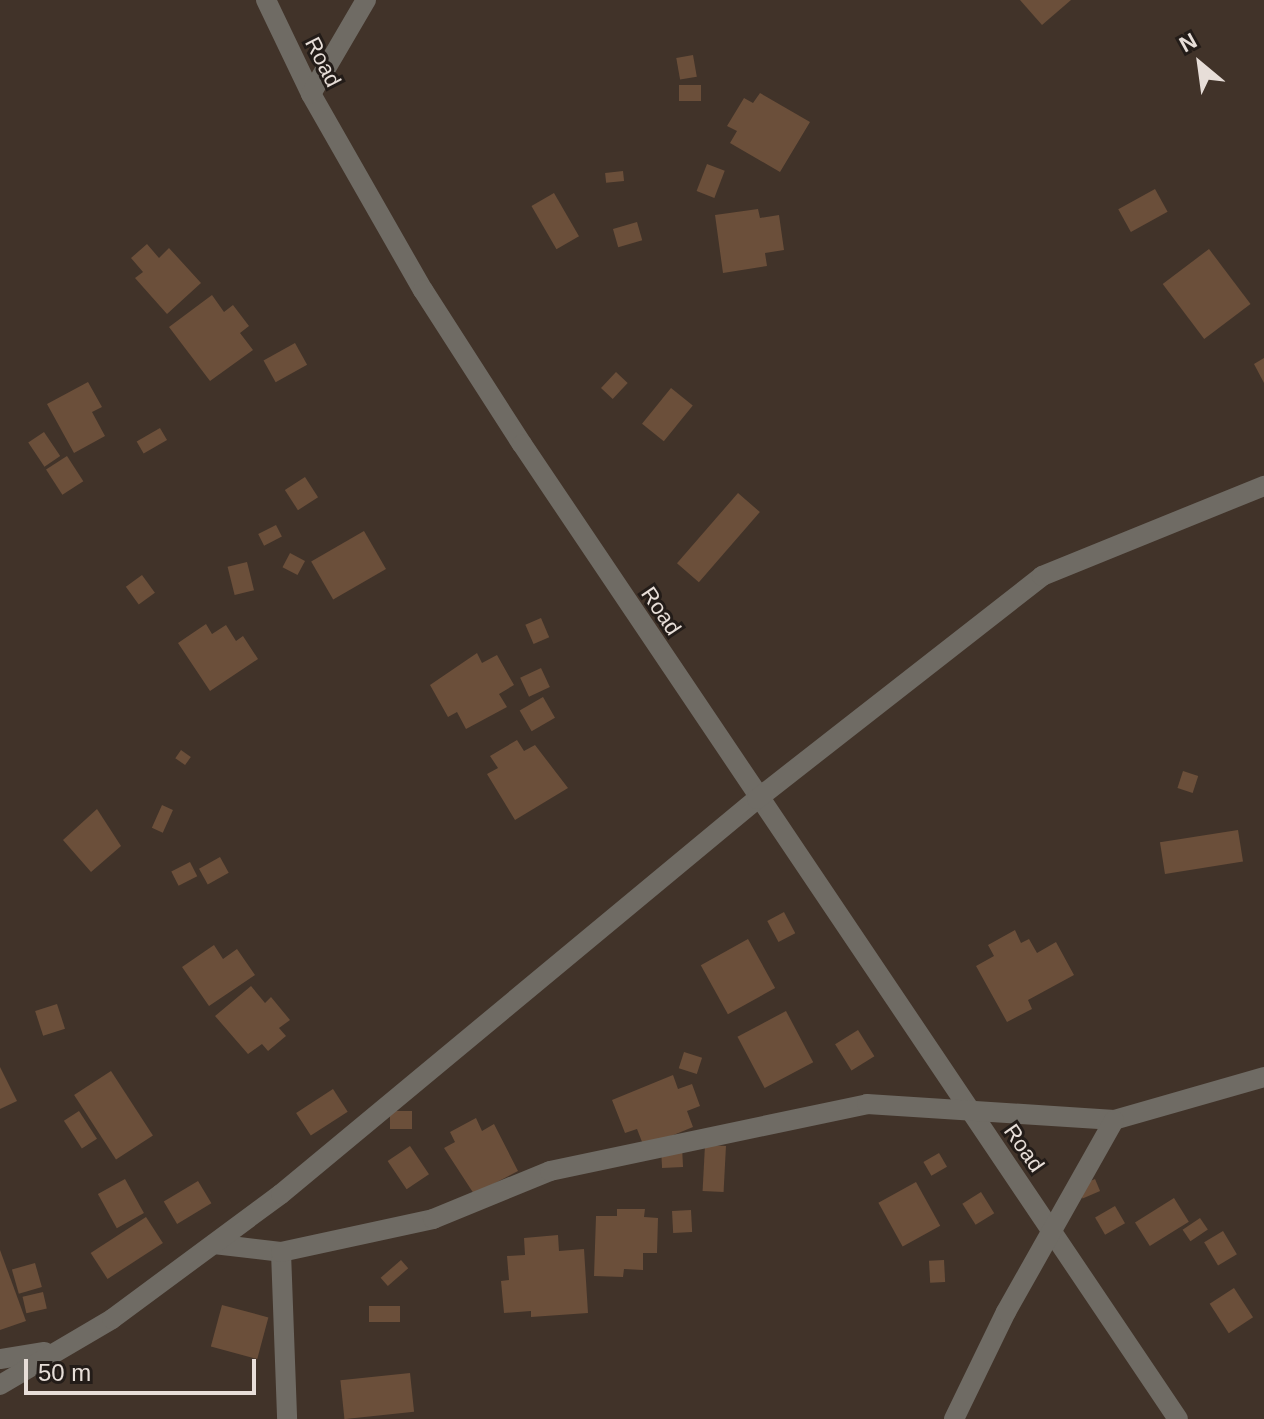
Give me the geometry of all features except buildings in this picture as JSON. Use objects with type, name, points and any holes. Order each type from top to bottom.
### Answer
[{"type":"street","name":"Road","points":[[266,0],[311,94],[423,290],[757,799],[1178,1419]]},
{"type":"street","points":[[311,94],[366,0]]},
{"type":"street","points":[[0,1385],[52,1351],[112,1319],[293,1184],[757,799],[1042,576],[1264,486]]},
{"type":"street","points":[[214,1244],[281,1252],[433,1219],[550,1171],[684,1139],[801,1122],[867,1104],[973,1115],[1114,1120],[1264,1077]]},
{"type":"street","points":[[954,1419],[1051,1228],[1114,1120]]},
{"type":"street","points":[[281,1252],[287,1419]]},
{"type":"street","points":[[0,1359],[52,1351]]}]
